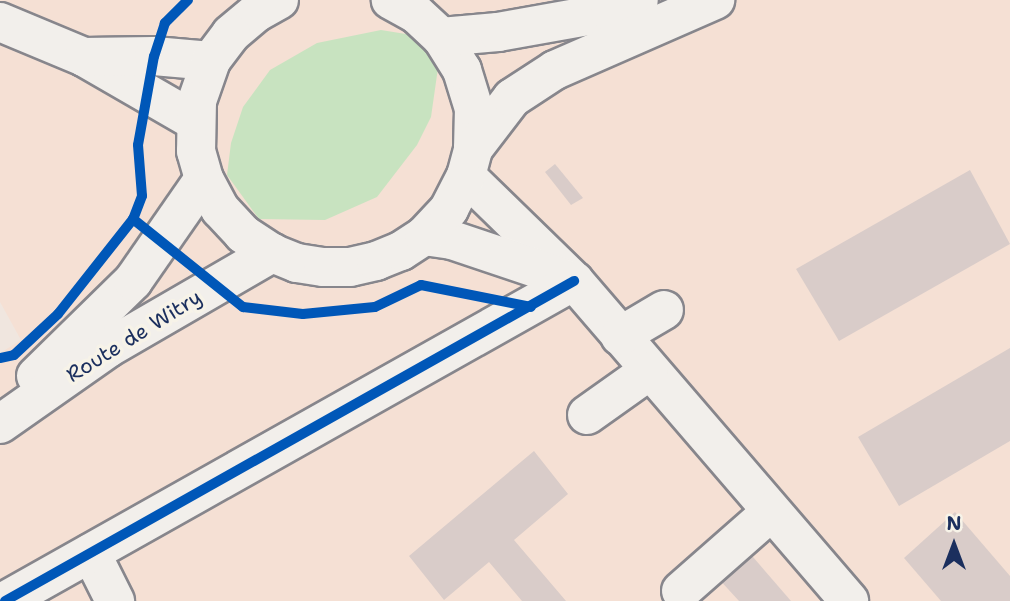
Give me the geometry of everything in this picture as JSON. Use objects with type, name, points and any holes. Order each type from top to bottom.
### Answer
[{"type":"main road","points":[[279,0],[257,12],[231,34],[211,61],[203,80],[195,121],[196,151],[204,179],[220,209],[243,234],[272,253],[297,262],[350,267],[401,251],[424,236],[449,209],[470,162],[512,98],[555,70],[715,0]]},
{"type":"main road","points":[[391,0],[416,14],[441,37],[462,70],[474,109],[470,162],[849,601]]},
{"type":"main road","points":[[441,37],[511,30],[610,12],[639,0]]},
{"type":"main road","points":[[0,22],[84,57],[195,121]]},
{"type":"main road","points":[[84,57],[154,55],[211,61]]},
{"type":"main road","name":"Route de Witry","points":[[0,400],[40,373],[133,281],[204,179]]},
{"type":"main road","points":[[424,236],[452,240],[574,281]]},
{"type":"main road","name":"Route de Witry","points":[[0,424],[108,348],[272,253]]},
{"type":"main road","points":[[5,601],[574,281]]},
{"type":"main road","points":[[620,337],[664,310]]},
{"type":"main road","points":[[587,415],[649,371]]},
{"type":"main road","points":[[681,591],[771,512]]},
{"type":"main road","points":[[91,553],[115,601]]},
{"type":"shaded area","points":[[0,0],[1010,0],[1010,601],[0,601],[0,353],[21,340],[0,302]]},
{"type":"green space","points":[[381,30],[412,35],[432,54],[438,68],[431,117],[417,145],[377,197],[325,220],[259,219],[227,175],[231,143],[243,107],[270,70],[317,43]]},
{"type":"building","points":[[555,164],[583,198],[571,205],[545,172]]},
{"type":"building","points":[[970,170],[1010,244],[839,341],[796,269]]},
{"type":"building","points":[[1010,348],[1010,441],[899,506],[858,437]]},
{"type":"building","points":[[534,451],[568,494],[514,540],[566,601],[522,601],[489,562],[444,600],[409,556]]},
{"type":"building","points":[[955,512],[1010,576],[1010,601],[941,601],[904,558]]},
{"type":"building","points":[[747,550],[791,601],[739,601],[717,577]]},
{"type":"cycle path","points":[[188,0],[165,23],[154,56],[138,145],[142,196],[133,219],[243,307],[303,314],[375,307],[421,285],[531,307]]},
{"type":"cycle path","points":[[0,358],[14,355],[58,314],[133,219]]},
{"type":"cycle path","points":[[5,601],[574,281]]}]
